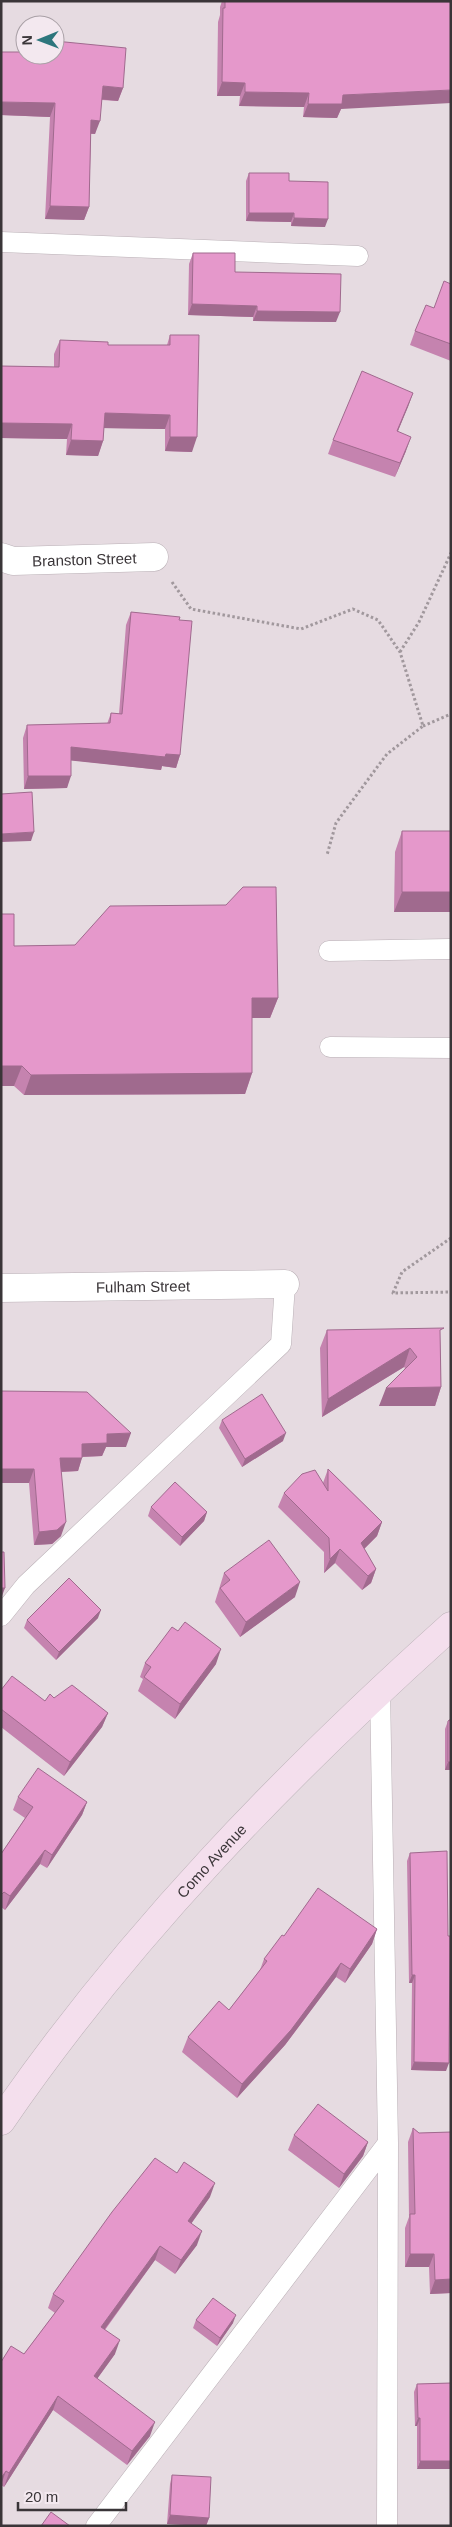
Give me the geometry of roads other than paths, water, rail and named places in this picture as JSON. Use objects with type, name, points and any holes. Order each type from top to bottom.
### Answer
[{"type":"main road","name":"Como Avenue","points":[[1,2121],[35,2071],[107,1978],[202,1868],[380,1690],[451,1626]]},
{"type":"street","name":"Branston Street","points":[[5,562],[154,557]]},
{"type":"street","name":"Fulham Street","points":[[1,1288],[285,1284]]},
{"type":"lane","points":[[1,242],[358,256]]},
{"type":"lane","points":[[329,951],[450,949]]},
{"type":"lane","points":[[330,1047],[451,1048]]},
{"type":"lane","points":[[2,1615],[26,1585],[281,1344],[285,1284]]},
{"type":"lane","points":[[380,1690],[388,2143],[387,2526]]},
{"type":"lane","points":[[96,2526],[388,2143]]}]
